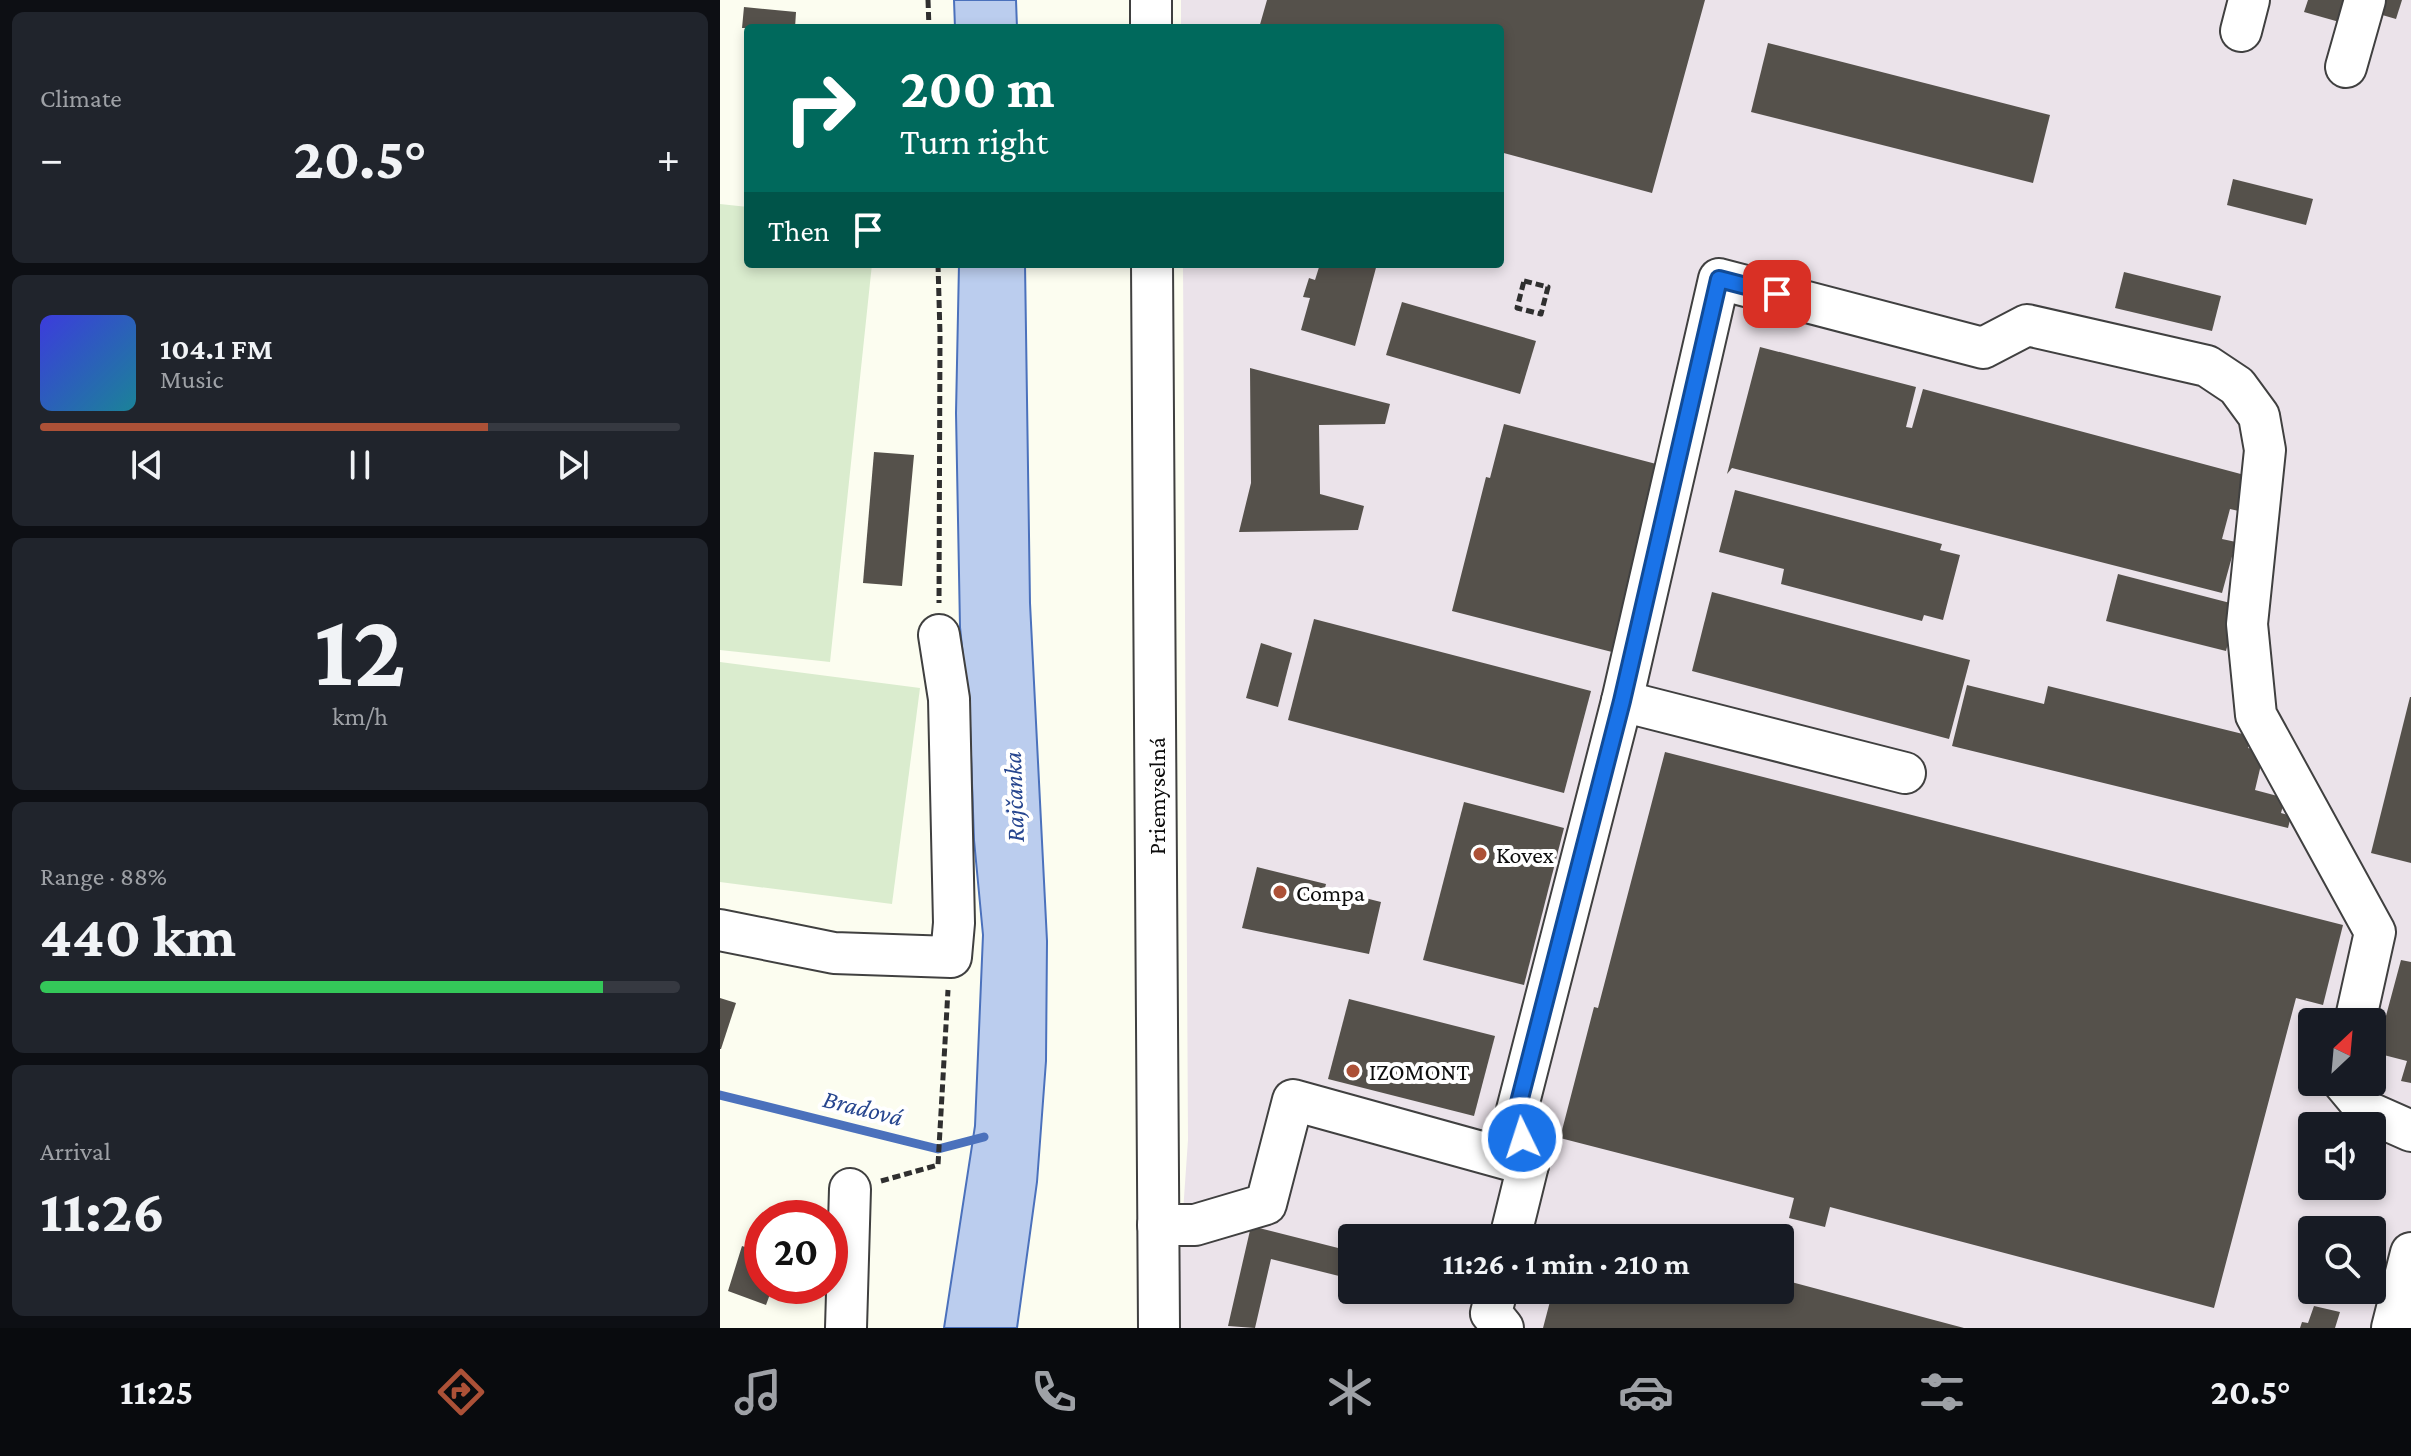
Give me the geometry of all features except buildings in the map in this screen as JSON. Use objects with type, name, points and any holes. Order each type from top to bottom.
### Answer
[{"type":"street","points":[[1151,0],[1151,24]]},
{"type":"street","points":[[2346,67],[2365,0]]},
{"type":"street","name":"Priemyselná","points":[[1152,268],[1159,1328]]},
{"type":"street","points":[[1513,1224],[1528,1165],[1517,1110],[1622,701],[1719,279],[1983,348],[2027,325],[2207,366],[2237,386],[2259,416],[2265,450],[2247,624],[2256,715],[2375,932],[2358,1008]]},
{"type":"street","points":[[720,930],[834,953],[951,957],[954,923],[949,699],[939,635]]},
{"type":"street","points":[[1622,701],[1905,773]]},
{"type":"street","points":[[2355,1096],[2368,1112],[2411,1131]]},
{"type":"street","points":[[1158,1225],[1195,1225],[1266,1204],[1293,1100],[1528,1165]]},
{"type":"street","points":[[846,1328],[850,1189]]},
{"type":"street","points":[[2392,1328],[2411,1253]]},
{"type":"street","points":[[1493,1304],[1491,1313],[1503,1328]]},
{"type":"path","points":[[928,0],[929,24]]},
{"type":"path","points":[[938,268],[939,635]]},
{"type":"path","points":[[1524,281],[1535,284],[1548,287],[1541,314],[1517,308],[1524,281]]},
{"type":"path","points":[[850,1189],[938,1165],[951,957]]},
{"type":"shaded area","points":[[1181,0],[2411,0],[2411,1328],[1175,1328],[1188,1140],[1183,268],[1504,268],[1504,24],[1181,24]]},
{"type":"green space","points":[[720,204],[744,207],[744,268],[872,268],[830,662],[720,650]]},
{"type":"green space","points":[[720,662],[920,688],[892,904],[720,882]]},
{"type":"water","points":[[954,0],[1016,0],[1017,24],[955,24]]},
{"type":"water","name":"Rajčanka","points":[[959,268],[1025,268],[1030,603],[1047,941],[1046,1061],[1037,1182],[1017,1328],[944,1328],[975,1126],[983,935],[974,840],[970,726],[960,627],[956,413]]},
{"type":"waterway","name":"Bradová","points":[[720,1095],[938,1149],[984,1137]]},
{"type":"place","name":"Kovex","points":[[1480,854]]},
{"type":"place","name":"Compa","points":[[1280,892]]},
{"type":"place","name":"IZOMONT","points":[[1353,1071]]},
{"type":"route","points":[[1522,1138],[1517,1110],[1622,701],[1719,279],[1777,294]]}]
